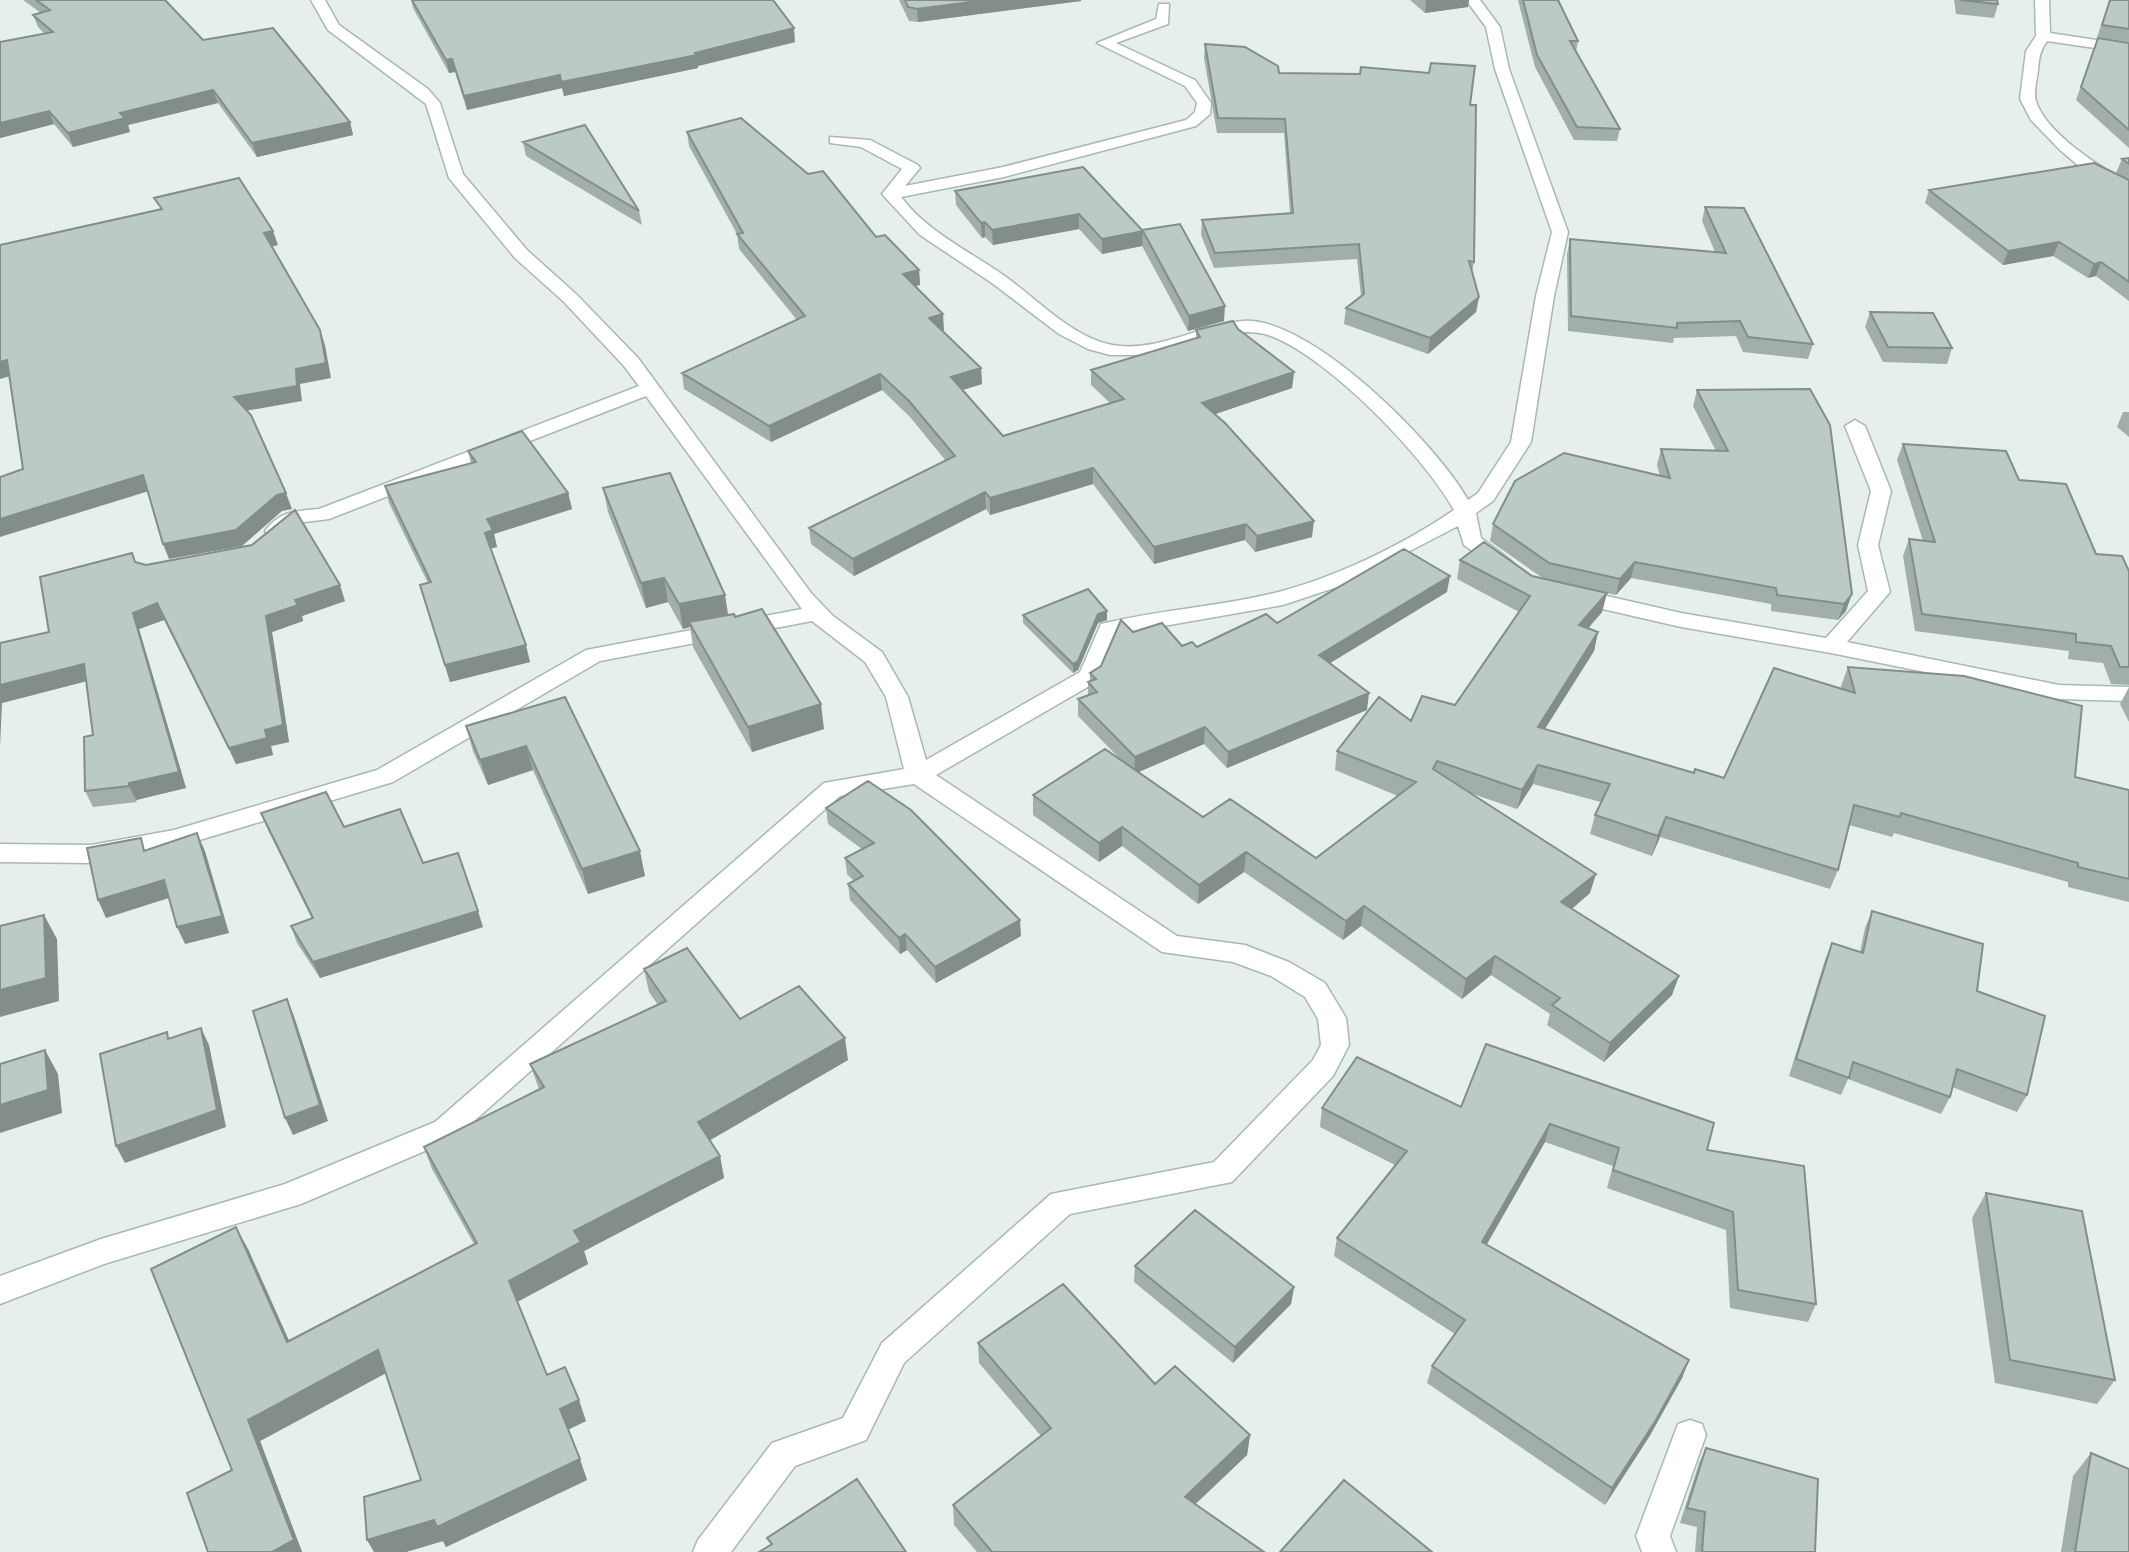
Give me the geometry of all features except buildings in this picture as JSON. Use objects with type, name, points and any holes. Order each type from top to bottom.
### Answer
[{"type":"street","points":[[318,0],[333,27],[423,92],[433,103],[455,175],[521,254],[570,298],[631,362],[767,550],[818,613],[874,657],[897,697],[918,775],[1171,945],[1236,952],[1280,969],[1315,990],[1332,1018],[1335,1045],[1323,1068],[1222,1173],[1062,1203],[893,1353],[854,1429],[784,1454],[710,1552]]},
{"type":"street","points":[[0,1290],[101,1252],[291,1195],[445,1130],[833,789],[918,775],[1090,676],[1109,629],[1275,600],[1338,579],[1437,531],[1486,497],[1521,442],[1545,296],[1560,232],[1502,69],[1493,27],[1473,0]]},
{"type":"street","points":[[2042,0],[2043,36],[2033,51],[2027,99],[2036,117],[2092,169],[2129,191]]},
{"type":"street","points":[[890,194],[1004,172],[1191,123],[1202,114],[1204,103],[1190,83],[1104,43],[1163,21],[1164,7]]},
{"type":"street","points":[[2043,36],[2129,49]]},
{"type":"street","points":[[835,140],[865,143],[912,168],[890,194]]},
{"type":"street","points":[[890,194],[905,216],[960,256],[997,278],[1081,338],[1108,349],[1127,352],[1235,327],[1260,326],[1288,334],[1394,420],[1442,474],[1465,511],[1471,541],[1526,579]]},
{"type":"street","points":[[260,545],[291,517],[322,515],[651,388]]},
{"type":"street","points":[[1831,646],[1879,592],[1868,545],[1881,491],[1855,426]]},
{"type":"street","points":[[1551,590],[1696,623],[1831,646],[2059,692],[2129,694]]},
{"type":"street","points":[[0,853],[91,854],[174,839],[385,776],[594,655],[818,613]]},
{"type":"street","points":[[1659,1552],[1653,1536],[1690,1435]]}]
